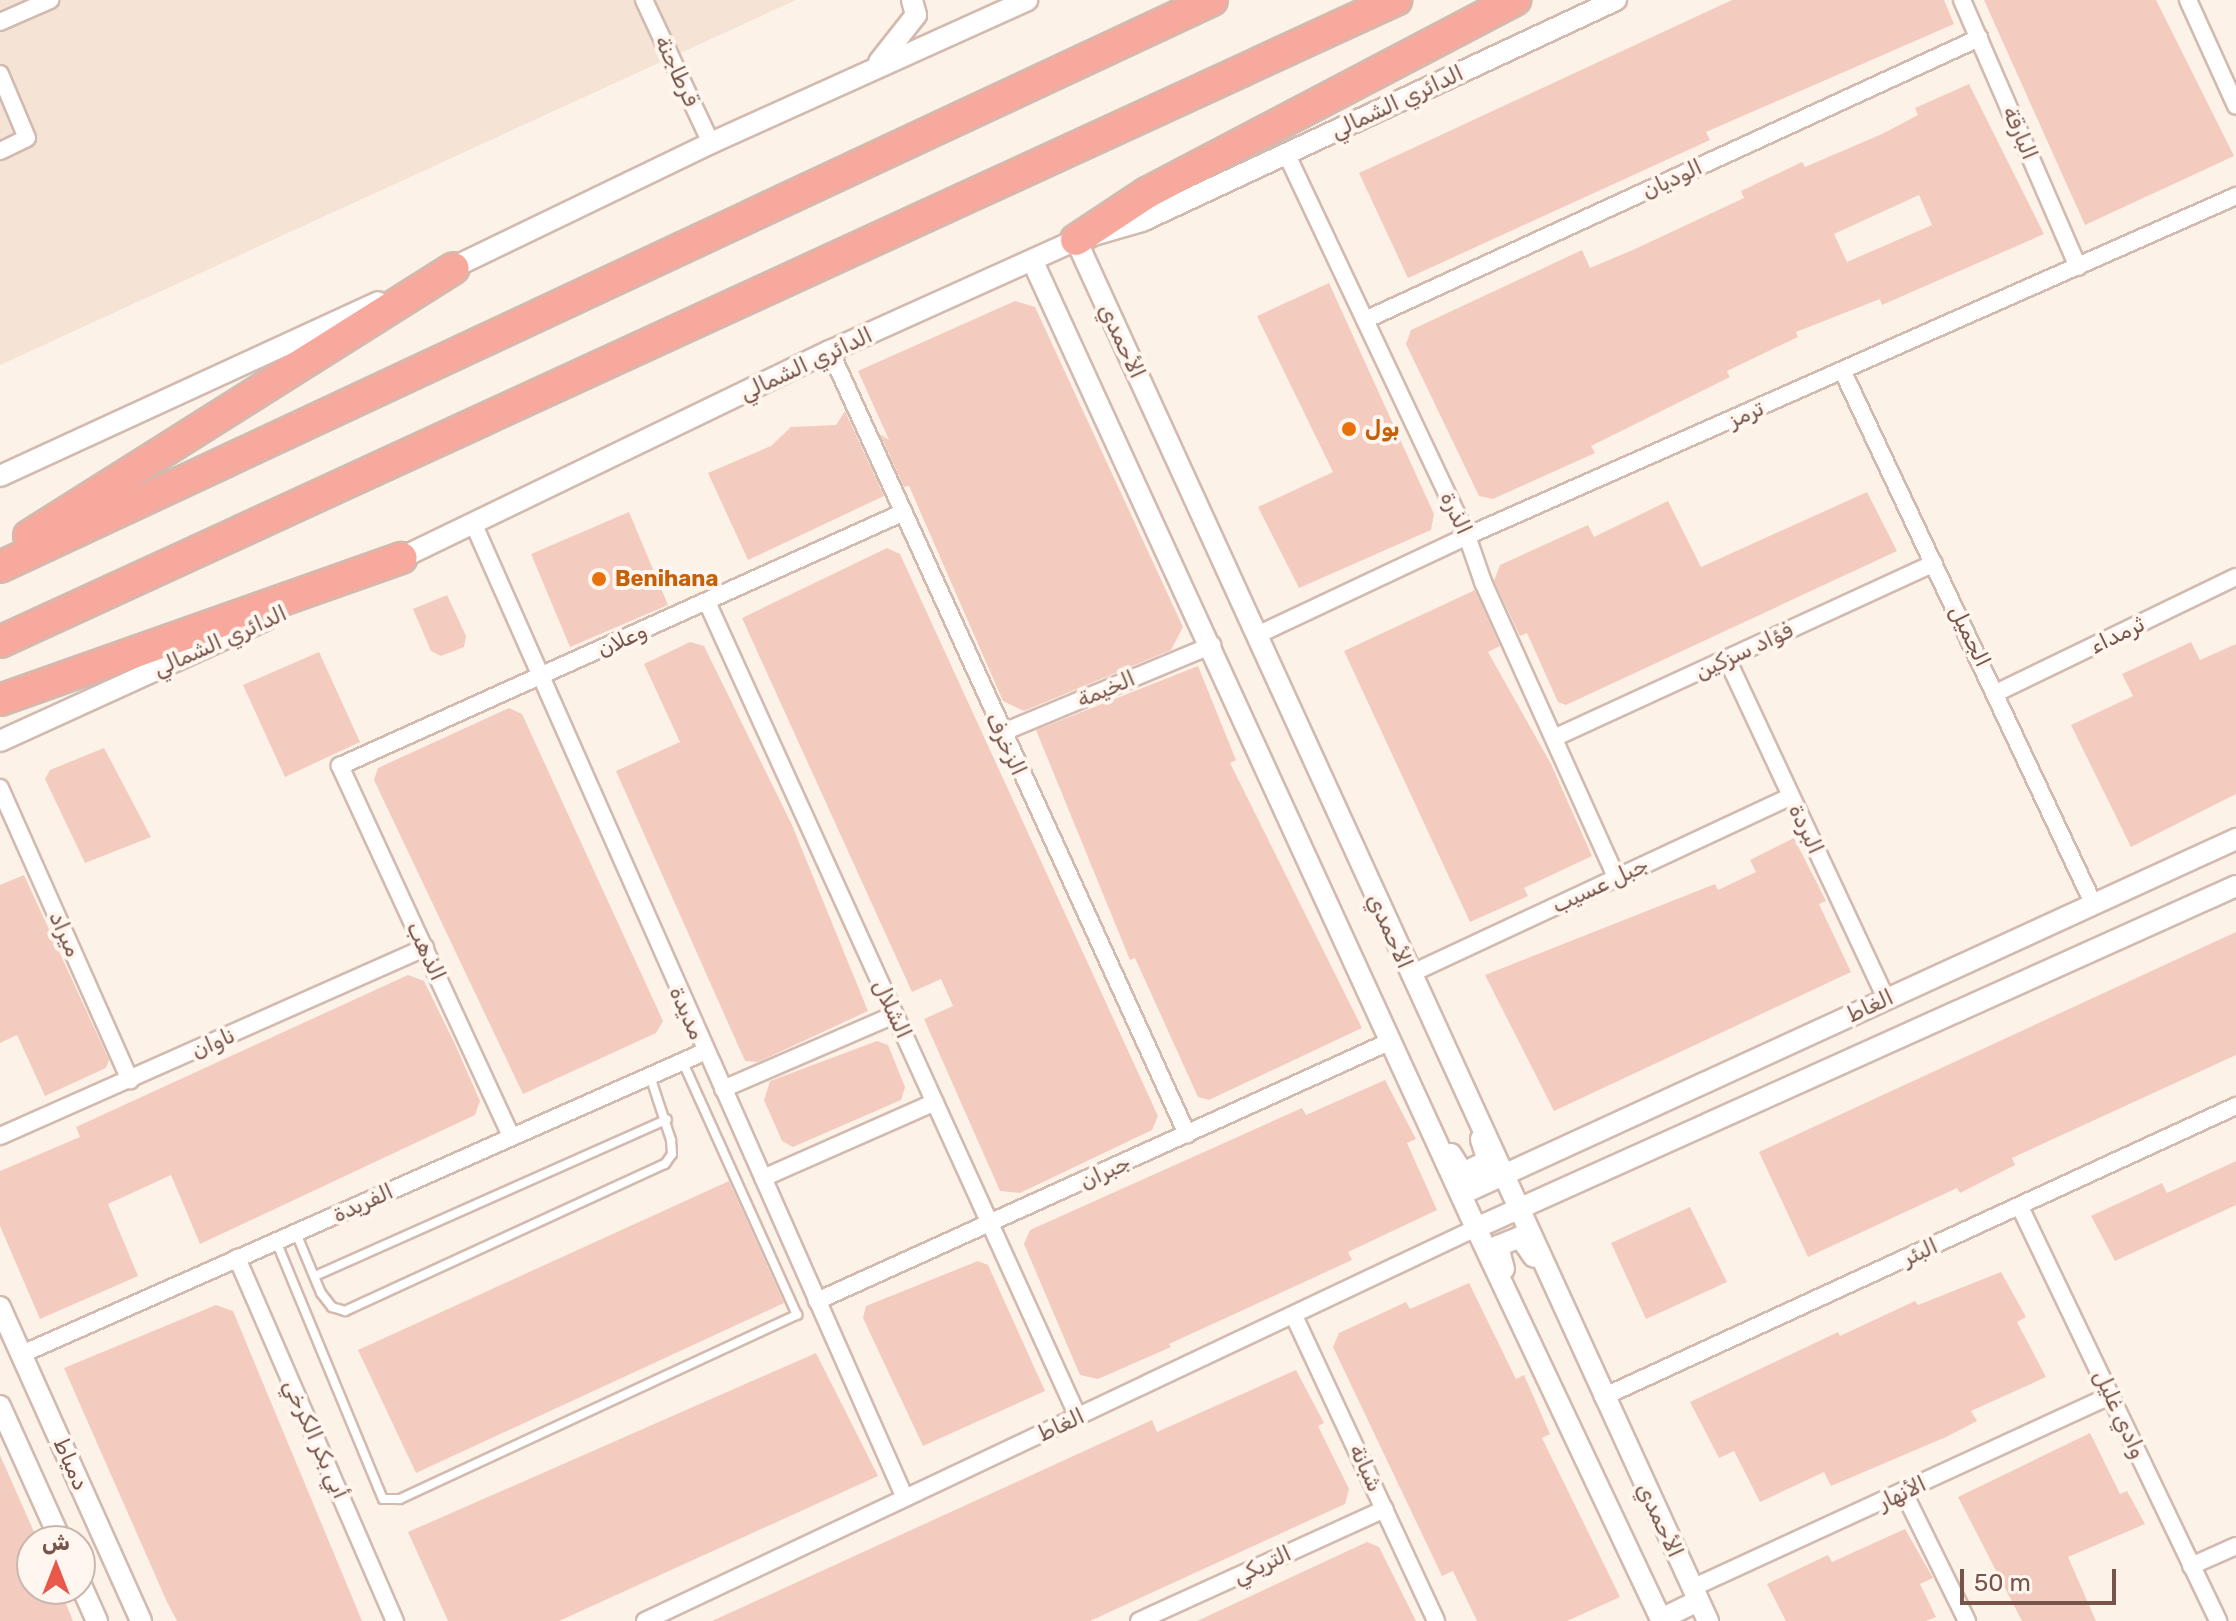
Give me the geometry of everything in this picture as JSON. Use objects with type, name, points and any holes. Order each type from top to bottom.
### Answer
[{"type":"highway","points":[[0,567],[1212,0]]},
{"type":"highway","points":[[0,642],[1396,0]]},
{"type":"highway","points":[[1076,240],[1147,193],[1515,0]]},
{"type":"highway","points":[[0,554],[454,268]]},
{"type":"highway","points":[[0,700],[402,558]]},
{"type":"street","points":[[0,22],[50,0]]},
{"type":"street","name":"قرطاجنة","points":[[644,0],[711,143]]},
{"type":"street","points":[[875,66],[916,15],[912,0]]},
{"type":"street","points":[[0,476],[454,268],[875,66],[1027,0]]},
{"type":"street","name":"الدائري الشمالي","points":[[0,741],[474,525],[830,351],[1076,240],[1142,221],[1616,0]]},
{"type":"street","name":"البارقة","points":[[1962,0],[2078,267]]},
{"type":"street","points":[[2188,0],[2236,106]]},
{"type":"street","name":"الوديان","points":[[1365,320],[1979,38]]},
{"type":"street","points":[[0,74],[27,138],[0,151]]},
{"type":"street","name":"الذرة","points":[[1286,153],[1467,536],[1483,582],[1616,877]]},
{"type":"street","name":"ترمز","points":[[1257,635],[1467,536],[2236,196]]},
{"type":"street","name":"الأحمدي","points":[[1076,240],[1708,1621]]},
{"type":"street","name":"الأحمدي","points":[[1033,262],[1212,645],[1476,1228],[1660,1620]]},
{"type":"street","name":"الزخرف","points":[[830,351],[1001,733],[1187,1134]]},
{"type":"street","name":"الجميل","points":[[1843,372],[1998,692],[2093,903]]},
{"type":"street","name":"وعلان","points":[[340,766],[902,513]]},
{"type":"street","name":"مديدة","points":[[474,525],[704,1052],[905,1498]]},
{"type":"street","name":"فؤاد سزكين","points":[[1554,738],[1934,563]]},
{"type":"street","name":"ثرمداء","points":[[1998,692],[2236,577]]},
{"type":"street","name":"الشلال","points":[[707,602],[1078,1417]]},
{"type":"street","name":"الخيمة","points":[[1001,733],[1212,645]]},
{"type":"street","name":"البردة","points":[[1727,659],[1886,999]]},
{"type":"street","name":"الذهب","points":[[340,766],[511,1136]]},
{"type":"street","name":"ميراد","points":[[0,788],[130,1080]]},
{"type":"street","name":"جبل عسيب","points":[[1410,974],[1790,797]]},
{"type":"street","name":"الغاط","points":[[1462,1194],[2236,839]]},
{"type":"street","name":"الغاط","points":[[645,1621],[1476,1228],[2236,886]]},
{"type":"street","name":"ناوان","points":[[0,1136],[425,948]]},
{"type":"street","points":[[723,1089],[894,1015]]},
{"type":"street","name":"جبران","points":[[817,1301],[1391,1041]]},
{"type":"street","name":"الفريدة","points":[[22,1354],[704,1052]]},
{"type":"street","points":[[763,1178],[935,1102]]},
{"type":"street","name":"البئر","points":[[1603,1397],[2236,1106]]},
{"type":"street","points":[[1431,1124],[1463,1173],[1488,1161],[1472,1110]]},
{"type":"street","name":"وادي غليل","points":[[2020,1207],[2218,1621]]},
{"type":"street","points":[[1513,1306],[1498,1246],[1520,1237],[1555,1287]]},
{"type":"street","name":"أبي بكر الكرخي","points":[[237,1258],[395,1621]]},
{"type":"street","name":"دمياط","points":[[0,1307],[141,1621]]},
{"type":"street","name":"شبانة","points":[[1294,1316],[1436,1621]]},
{"type":"street","name":"الأنهار","points":[[1695,1594],[2111,1395]]},
{"type":"street","name":"دمياط","points":[[0,1406],[54,1525]]},
{"type":"street","points":[[1904,1493],[1967,1621]]},
{"type":"street","name":"التريكي","points":[[1139,1621],[1385,1509]]},
{"type":"street","points":[[2191,1566],[2236,1546]]},
{"type":"street","points":[[1660,1620],[1695,1594]]},
{"type":"lane","points":[[276,1241],[383,1499],[400,1499],[797,1315],[683,1062]]},
{"type":"lane","points":[[296,1233],[332,1307],[345,1311],[665,1164],[672,1154],[667,1119],[650,1076]]},
{"type":"lane","points":[[315,1276],[667,1119]]},
{"type":"shaded area","points":[[0,0],[796,0],[0,365]]},
{"type":"building","points":[[1732,0],[1944,0],[1954,24],[1706,132],[1710,140],[1408,278],[1359,173]]},
{"type":"building","points":[[1984,0],[2156,0],[2234,156],[2085,225]]},
{"type":"building","points":[[1969,84],[2044,234],[1882,305],[1880,299],[1796,332],[1798,337],[1727,371],[1730,377],[1591,446],[1595,453],[1493,499],[1479,496],[1406,344],[1411,330],[1582,250],[1590,268],[1635,249],[1744,198],[1741,191],[1802,162],[1805,167],[1882,134],[1918,115],[1915,108]],"holes":[[[1919,195],[1932,225],[1847,262],[1834,234]]]},
{"type":"building","points":[[1329,283],[1434,514],[1431,530],[1299,588],[1258,507],[1333,472],[1257,316]]},
{"type":"building","points":[[1015,301],[1035,307],[1183,627],[1171,650],[1024,711],[1003,701],[909,486],[904,487],[880,434],[889,440],[858,371]]},
{"type":"building","points":[[845,411],[884,496],[748,560],[708,473],[771,446],[791,427],[836,425]]},
{"type":"building","points":[[1867,492],[1897,551],[1566,705],[1558,702],[1527,633],[1520,636],[1494,581],[1500,565],[1588,525],[1594,537],[1668,501],[1701,567]]},
{"type":"building","name":"Benihana","points":[[629,512],[668,605],[570,647],[531,554]]},
{"type":"building","points":[[887,548],[900,554],[1158,1116],[1152,1130],[1020,1193],[1000,1191],[924,1019],[953,1006],[941,979],[912,992],[742,618]]},
{"type":"building","points":[[1475,590],[1500,646],[1488,652],[1551,764],[1592,856],[1524,888],[1528,896],[1470,922],[1344,651]]},
{"type":"building","points":[[447,595],[466,636],[464,647],[441,656],[431,651],[413,609]]},
{"type":"building","points":[[690,642],[704,646],[792,825],[868,1011],[758,1062],[745,1061],[616,771],[680,742],[644,664]]},
{"type":"building","points":[[2191,642],[2200,660],[2236,644],[2236,794],[2131,847],[2071,725],[2133,696],[2122,674]]},
{"type":"building","points":[[319,652],[360,742],[285,777],[243,685]]},
{"type":"building","points":[[1198,666],[1236,760],[1230,763],[1362,1028],[1209,1100],[1198,1097],[1135,958],[1130,960],[1036,730]]},
{"type":"building","points":[[509,708],[522,714],[663,1021],[656,1033],[523,1094],[374,780],[378,768]]},
{"type":"building","points":[[104,748],[151,837],[85,863],[45,779],[50,770]]},
{"type":"building","points":[[1794,838],[1826,901],[1819,904],[1851,972],[1554,1111],[1485,975],[1715,884],[1718,890],[1756,872],[1750,860]]},
{"type":"building","points":[[24,875],[109,1060],[106,1068],[45,1096],[17,1035],[0,1043],[0,885]]},
{"type":"building","points":[[2236,932],[2236,1055],[2012,1158],[2015,1165],[1960,1193],[1957,1188],[1808,1257],[1759,1152]]},
{"type":"building","points":[[408,975],[424,981],[454,1042],[480,1101],[475,1115],[200,1244],[171,1175],[108,1204],[138,1276],[40,1319],[0,1226],[0,1171],[80,1137],[76,1127]]},
{"type":"building","points":[[877,1041],[888,1045],[905,1087],[901,1100],[793,1147],[782,1141],[764,1100],[770,1081]]},
{"type":"building","points":[[1385,1080],[1416,1139],[1407,1143],[1437,1210],[1348,1252],[1352,1260],[1169,1344],[1171,1347],[1098,1379],[1080,1375],[1024,1244],[1030,1230],[1302,1108],[1306,1115]]},
{"type":"building","points":[[2236,1161],[2236,1205],[2115,1261],[2091,1216],[2162,1183],[2167,1193]]},
{"type":"building","points":[[729,1181],[784,1303],[416,1473],[358,1350]]},
{"type":"building","points":[[1690,1207],[1727,1282],[1646,1319],[1611,1243]]},
{"type":"building","points":[[978,1261],[988,1265],[1045,1391],[923,1446],[863,1318],[866,1306]]},
{"type":"building","points":[[2001,1272],[2026,1317],[2017,1322],[2046,1377],[1971,1411],[1977,1421],[1946,1437],[1831,1486],[1824,1472],[1760,1502],[1734,1451],[1719,1458],[1690,1402],[1838,1332],[1840,1336],[1915,1301],[1918,1305]]},
{"type":"building","points":[[1469,1283],[1516,1379],[1524,1375],[1550,1434],[1542,1438],[1620,1597],[1567,1621],[1477,1621],[1453,1571],[1442,1576],[1333,1347],[1339,1333],[1406,1302],[1410,1309]]},
{"type":"building","points":[[216,1305],[233,1311],[362,1621],[177,1621],[167,1602],[64,1368]]},
{"type":"building","points":[[816,1353],[878,1476],[559,1621],[448,1621],[408,1532]]},
{"type":"building","points":[[1296,1370],[1324,1423],[1318,1426],[1349,1489],[1345,1504],[1090,1621],[712,1621],[1152,1420],[1157,1432]]},
{"type":"building","points":[[2090,1433],[2120,1494],[2127,1491],[2145,1524],[2068,1557],[2096,1621],[2022,1621],[1958,1497]]},
{"type":"building","points":[[0,1455],[31,1525],[16,1525],[16,1605],[66,1605],[73,1621],[0,1621]]},
{"type":"building","points":[[1905,1529],[1933,1578],[1920,1584],[1936,1617],[1926,1621],[1786,1621],[1767,1584],[1828,1555],[1832,1562]]},
{"type":"building","points":[[1367,1542],[1379,1547],[1416,1621],[1197,1621]]},
{"type":"place","name":"بول","points":[[1349,429]]},
{"type":"place","name":"Benihana","points":[[599,579]]}]
